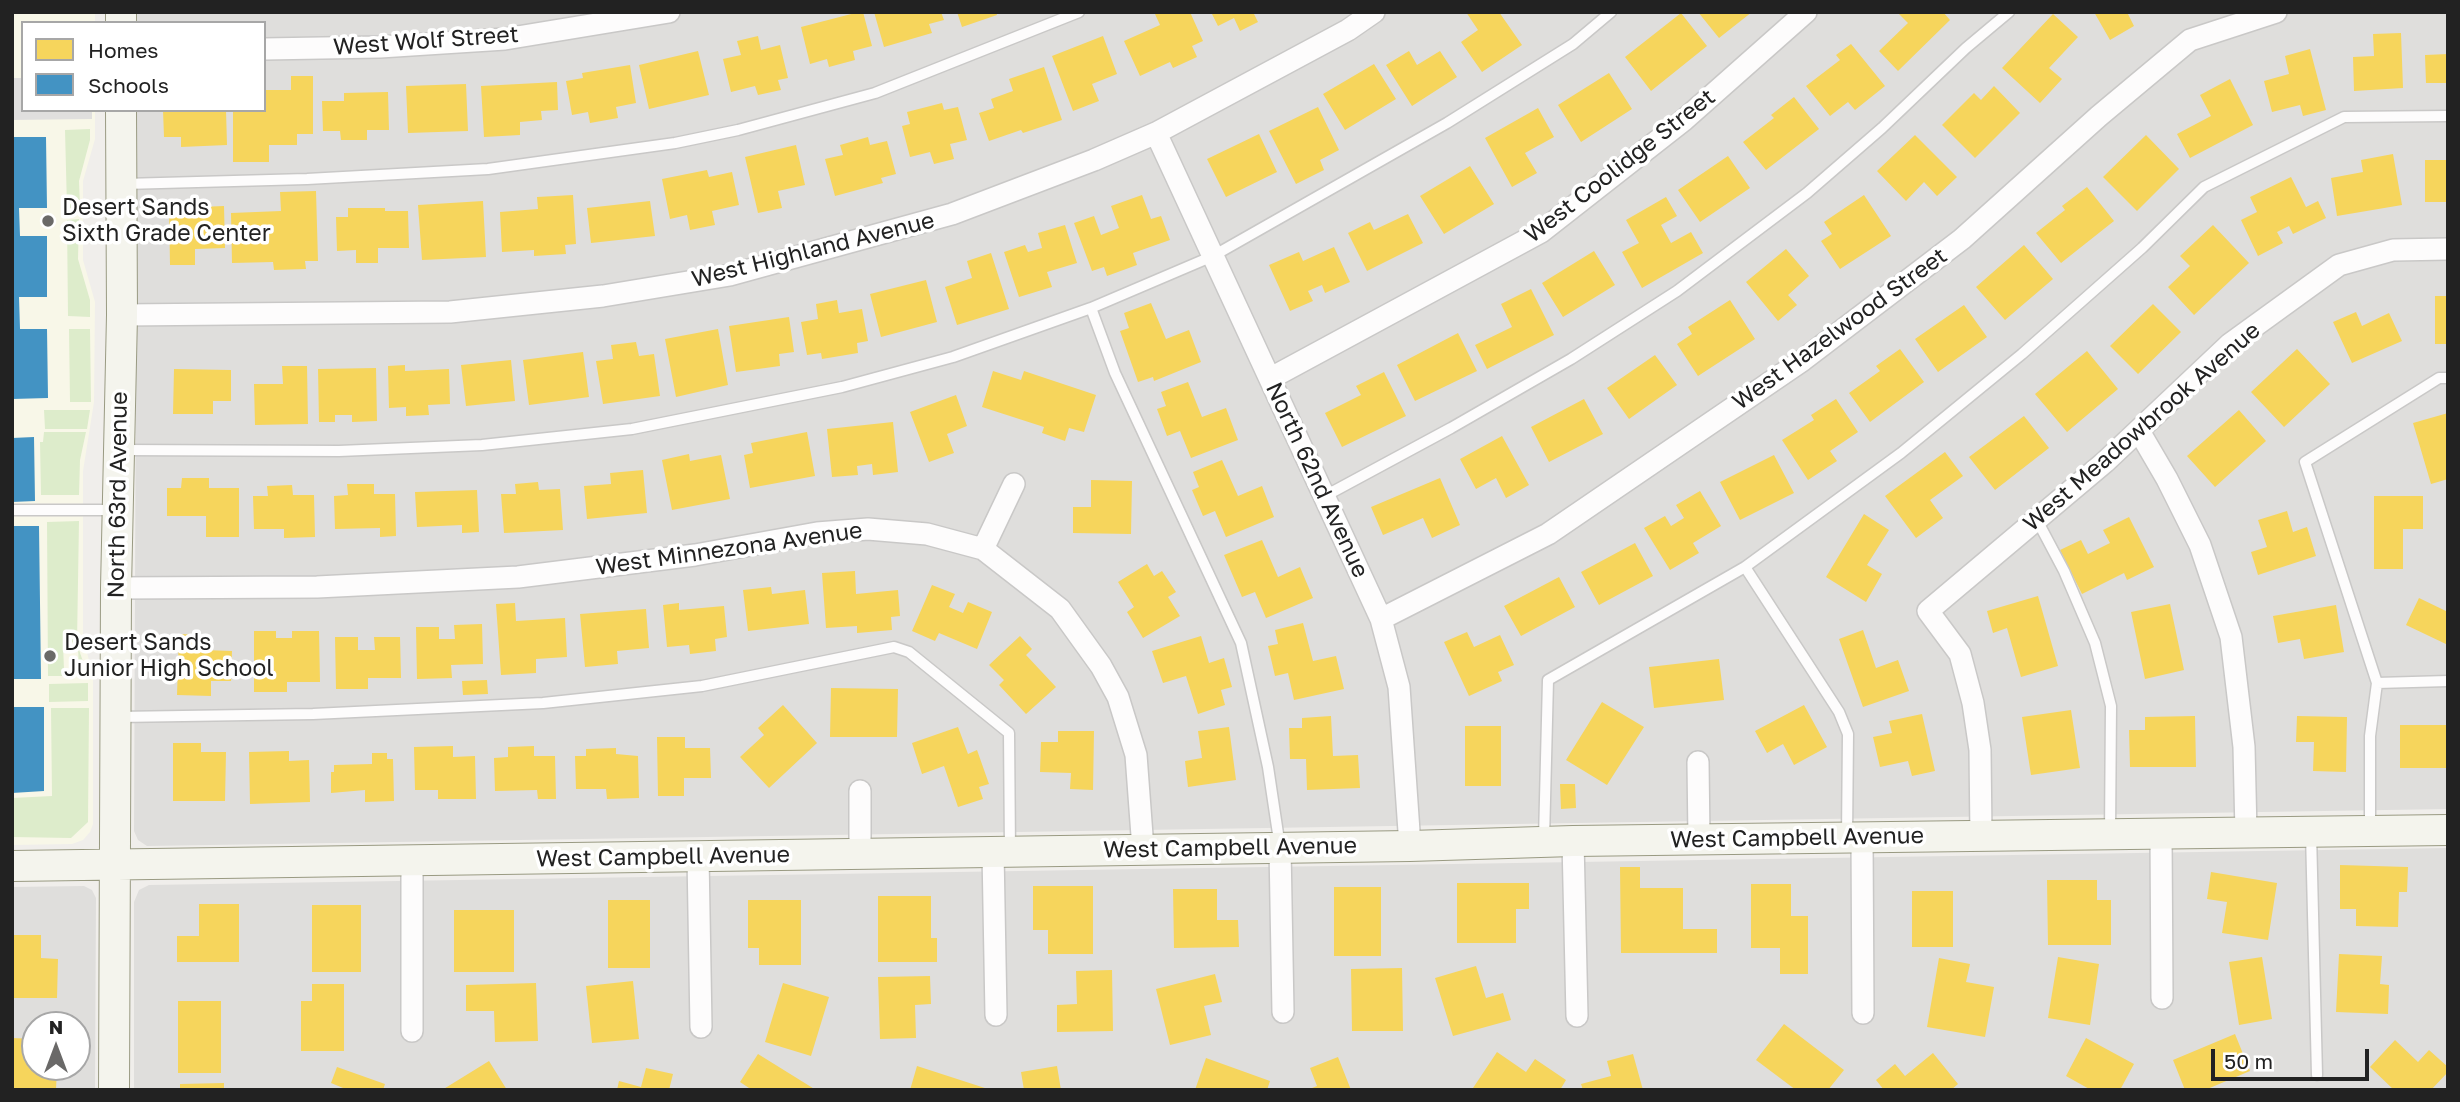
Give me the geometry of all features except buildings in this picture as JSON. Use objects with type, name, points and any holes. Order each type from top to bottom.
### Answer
[{"type":"street","name":"West Wolf Street","points":[[266,50],[380,47],[505,39],[669,12]]},
{"type":"street","name":"West Highland Avenue","points":[[122,315],[450,312],[603,296],[730,275],[952,214],[1094,160],[1156,133],[1348,30],[1374,12]]},
{"type":"street","name":"West Coolidge Street","points":[[1271,379],[1541,232],[1684,120],[1806,12]]},
{"type":"street","name":"West Hazelwood Street","points":[[1381,619],[1548,534],[1803,360],[1962,239],[2099,116],[2190,40],[2276,12]]},
{"type":"street","name":"North 63rd Avenue","points":[[114,1090],[116,588],[122,315],[121,112]]},
{"type":"street","name":"North 62nd Avenue","points":[[1156,133],[1381,619],[1399,687],[1410,846]]},
{"type":"street","name":"West Meadowbrook Avenue","points":[[1981,836],[1980,750],[1973,703],[1960,654],[1928,611],[2139,431],[2230,344],[2339,265],[2393,250],[2448,249]]},
{"type":"street","points":[[2139,431],[2200,545],[2231,638],[2244,747],[2246,834]]},
{"type":"street","points":[[983,549],[1014,484]]},
{"type":"street","name":"West Minnezona Avenue","points":[[116,588],[317,587],[518,577],[695,555],[817,533],[868,529],[927,534],[983,549],[1060,609],[1101,666],[1118,697],[1136,755],[1143,849]]},
{"type":"street","points":[[1698,762],[1699,839]]},
{"type":"street","points":[[860,791],[860,853]]},
{"type":"street","name":"West Campbell Avenue","points":[[12,866],[1410,846],[1559,841],[2448,830]]},
{"type":"street","points":[[2161,834],[2162,999]]},
{"type":"street","points":[[1855,838],[1863,1013]]},
{"type":"street","points":[[1559,841],[1577,1016]]},
{"type":"street","points":[[1280,848],[1283,1012]]},
{"type":"street","points":[[996,1014],[1001,852]]},
{"type":"street","points":[[698,856],[701,1027]]},
{"type":"street","points":[[412,861],[412,1031]]},
{"type":"lane","points":[[121,184],[307,179],[488,169],[675,143],[738,130],[875,93],[1079,12]]},
{"type":"lane","points":[[119,450],[339,451],[482,445],[632,429],[842,387],[953,356],[1091,309],[1213,256],[1447,123],[1573,44],[1611,12]]},
{"type":"lane","points":[[1325,496],[1571,359],[1677,291],[1816,185],[2009,12]]},
{"type":"lane","points":[[1559,841],[1548,680],[1745,568],[1901,453],[2022,354],[2142,248],[2204,187],[2344,117],[2448,116]]},
{"type":"lane","points":[[1091,309],[1115,373],[1241,643],[1273,794],[1280,848]]},
{"type":"lane","points":[[2370,832],[2370,736],[2376,683],[2305,462],[2439,378],[2448,378]]},
{"type":"lane","points":[[12,510],[118,510]]},
{"type":"lane","points":[[2037,520],[2064,571],[2095,643],[2111,706],[2110,836]]},
{"type":"lane","points":[[1745,568],[1839,712],[1848,734],[1855,838]]},
{"type":"lane","points":[[115,717],[313,714],[543,703],[702,686],[894,646],[909,652],[1009,733],[1001,852]]},
{"type":"lane","points":[[2376,683],[2448,681]]},
{"type":"lane","points":[[2311,833],[2317,1075]]},
{"type":"shaded area","points":[[12,12],[95,12],[95,21],[21,21],[21,112],[95,112],[95,139],[83,181],[83,260],[95,302],[94,402],[83,471],[83,637],[93,676],[93,824],[83,840],[72,844],[12,845]]},
{"type":"shaded area","points":[[137,12],[2448,12],[2448,809],[147,846],[138,840],[134,831],[137,112],[266,112],[266,21],[137,21]]},
{"type":"shaded area","points":[[12,78],[21,78],[21,112],[92,112],[92,119],[12,120]]},
{"type":"shaded area","points":[[2448,848],[2448,1090],[134,1090],[134,902],[139,890],[149,885]]},
{"type":"shaded area","points":[[84,886],[92,890],[96,898],[95,1090],[12,1090],[12,887]]},
{"type":"green space","points":[[90,129],[90,140],[79,181],[80,208],[67,208],[65,130]]},
{"type":"green space","points":[[79,219],[78,259],[90,300],[90,317],[68,316],[67,220]]},
{"type":"green space","points":[[69,329],[90,329],[91,402],[70,402]]},
{"type":"green space","points":[[44,410],[90,410],[87,429],[45,429]]},
{"type":"green space","points":[[44,432],[86,432],[80,460],[79,495],[41,495],[40,442],[43,442]]},
{"type":"green space","points":[[79,521],[77,642],[63,643],[64,670],[79,670],[78,647],[88,676],[48,676],[47,522]]},
{"type":"green space","points":[[88,683],[88,701],[49,702],[49,684]]},
{"type":"green space","points":[[51,708],[89,708],[88,822],[71,838],[12,837],[12,798],[52,796]]},
{"type":"place","name":"Desert Sands Sixth Grade Center","points":[[48,221]]},
{"type":"place","name":"Desert Sands Junior High School","points":[[50,656]]}]
